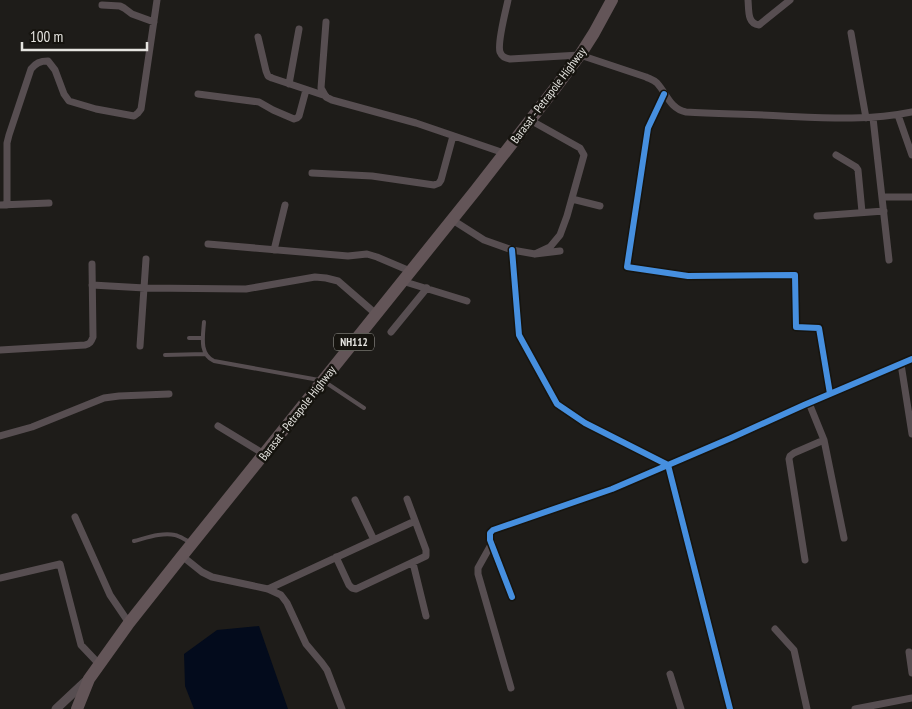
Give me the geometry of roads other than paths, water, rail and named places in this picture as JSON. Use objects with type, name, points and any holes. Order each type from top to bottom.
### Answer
[{"type":"highway","name":"Barasat - Petrapole Highway","points":[[77,709],[89,679],[129,624],[530,120],[580,55],[612,0]]},
{"type":"street","points":[[49,203],[3,205],[7,143],[31,69],[36,63],[48,62],[55,70],[64,94],[69,101],[96,109],[134,116],[141,109],[157,0]]},
{"type":"street","points":[[508,0],[500,48],[503,56],[510,59],[580,55],[654,81],[679,111],[869,118],[912,112]]},
{"type":"street","points":[[748,0],[750,19],[754,25],[759,25],[790,0]]},
{"type":"street","points":[[102,5],[120,6],[132,14],[154,22]]},
{"type":"street","points":[[326,22],[321,88],[326,96]]},
{"type":"street","points":[[288,84],[298,29]]},
{"type":"street","points":[[851,32],[869,118],[884,210],[889,260]]},
{"type":"street","points":[[258,37],[266,71],[268,76],[272,78],[326,96],[332,100],[416,123],[504,153]]},
{"type":"street","points":[[198,94],[258,102],[294,119],[299,116],[306,90]]},
{"type":"street","points":[[664,94],[648,128],[627,267],[688,276],[795,275],[796,327],[819,328],[830,394]]},
{"type":"street","points":[[898,115],[912,156]]},
{"type":"street","points":[[530,120],[580,148],[584,155],[560,235],[550,247],[535,254]]},
{"type":"street","points":[[312,173],[372,176],[434,185],[441,180],[453,136]]},
{"type":"street","points":[[836,155],[858,170],[862,212]]},
{"type":"street","points":[[882,197],[912,197]]},
{"type":"street","points":[[572,199],[600,206]]},
{"type":"street","points":[[274,250],[285,204]]},
{"type":"street","points":[[816,216],[884,210]]},
{"type":"street","points":[[451,219],[484,240],[512,250],[535,254],[560,252]]},
{"type":"street","points":[[208,244],[348,256],[367,254],[377,257],[427,288],[467,301]]},
{"type":"street","points":[[512,250],[519,335],[557,404],[585,423],[668,466],[730,709]]},
{"type":"street","points":[[140,346],[146,259]]},
{"type":"street","points":[[0,350],[88,345],[92,337],[92,264]]},
{"type":"street","points":[[92,285],[144,288],[246,289],[315,277],[326,278],[338,281],[376,314]]},
{"type":"street","points":[[392,332],[427,288]]},
{"type":"street","points":[[512,597],[490,536],[493,530],[612,489],[912,359]]},
{"type":"street","points":[[901,364],[912,434]]},
{"type":"street","points":[[0,436],[32,427],[104,398],[169,394]]},
{"type":"street","points":[[809,403],[824,440],[844,538]]},
{"type":"street","points":[[218,426],[264,454]]},
{"type":"street","points":[[805,560],[788,459],[794,453],[824,440]]},
{"type":"street","points":[[336,557],[349,585],[356,589],[423,558],[427,554],[407,498]]},
{"type":"street","points":[[355,500],[374,540]]},
{"type":"street","points":[[75,517],[110,595],[129,624]]},
{"type":"street","points":[[268,589],[415,521]]},
{"type":"street","points":[[492,543],[478,568],[478,574],[510,688]]},
{"type":"street","points":[[182,556],[202,572],[212,577],[268,589],[281,595],[287,603],[306,644],[326,670],[342,709]]},
{"type":"street","points":[[413,562],[426,616]]},
{"type":"street","points":[[0,578],[60,564],[81,646],[99,664]]},
{"type":"street","points":[[775,629],[794,650],[807,709]]},
{"type":"street","points":[[909,652],[912,673]]},
{"type":"street","points":[[670,674],[681,709]]},
{"type":"street","points":[[56,709],[89,679]]},
{"type":"street","points":[[855,709],[882,706],[912,698]]},
{"type":"lane","points":[[204,322],[204,350],[208,358],[322,380],[364,408]]},
{"type":"lane","points":[[189,338],[203,338]]},
{"type":"lane","points":[[165,355],[205,354]]},
{"type":"lane","points":[[134,541],[172,534],[192,543]]},
{"type":"water","points":[[259,626],[288,709],[194,709],[185,686],[184,654],[217,630]]}]
